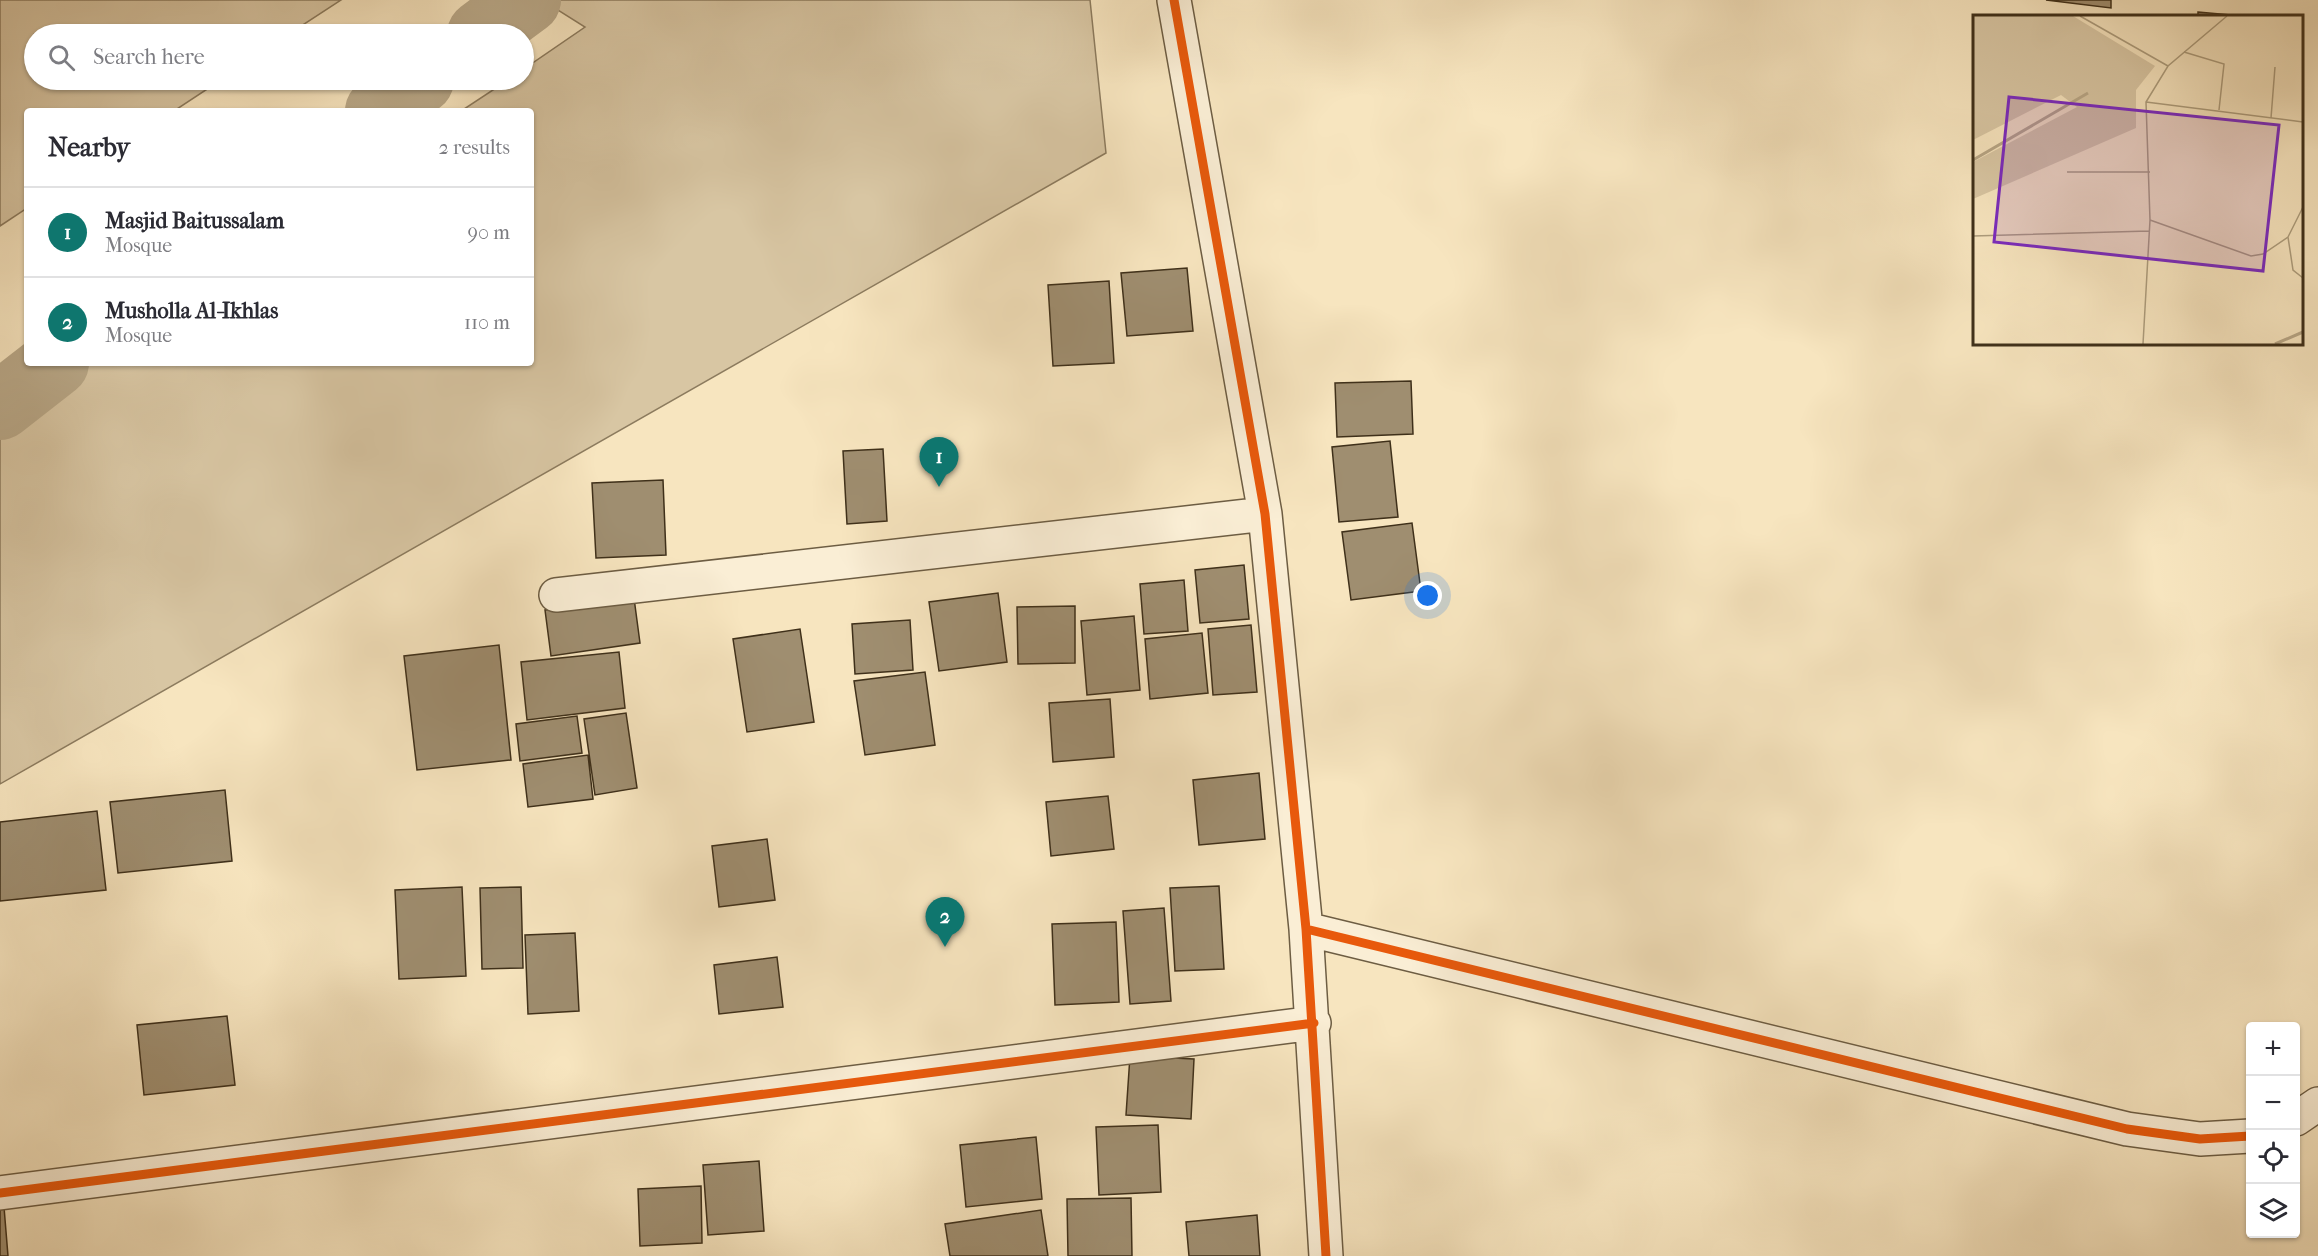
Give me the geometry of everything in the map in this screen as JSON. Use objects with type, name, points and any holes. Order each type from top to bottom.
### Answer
[{"type":"street","points":[[1174,0],[1265,514],[1314,1023],[1326,1256]]},
{"type":"street","points":[[556,595],[1265,514]]},
{"type":"street","points":[[1306,929],[2127,1129],[2200,1139],[2246,1136]]},
{"type":"street","points":[[0,1193],[1314,1023]]},
{"type":"street","points":[[2300,1116],[2318,1104]]},
{"type":"shaded area","points":[[0,0],[341,0],[304,24],[24,24],[24,90],[206,90],[179,108],[24,108],[24,210],[0,226]]},
{"type":"shaded area","points":[[542,0],[1090,0],[1106,153],[0,784],[0,423],[84,366],[534,366],[534,108],[466,108],[493,90],[534,90],[534,62],[585,27]]},
{"type":"building","points":[[2046,0],[2111,0],[2111,8]]},
{"type":"building","points":[[2198,12],[2231,15],[2198,15]]},
{"type":"building","points":[[1187,268],[1193,331],[1127,336],[1121,273]]},
{"type":"building","points":[[1109,281],[1114,363],[1053,366],[1048,285]]},
{"type":"building","points":[[1411,381],[1413,434],[1337,437],[1335,383]]},
{"type":"building","points":[[1390,441],[1398,517],[1339,522],[1332,447]]},
{"type":"building","points":[[883,449],[887,521],[847,524],[843,451]]},
{"type":"building","points":[[663,480],[666,555],[596,558],[592,483]]},
{"type":"building","points":[[1412,523],[1421,591],[1351,600],[1342,532]]},
{"type":"building","points":[[1244,565],[1249,619],[1200,623],[1195,570]]},
{"type":"building","points":[[1184,580],[1188,631],[1144,634],[1140,584]]},
{"type":"building","points":[[998,593],[1007,662],[939,671],[929,602]]},
{"type":"building","points":[[634,598],[640,643],[551,656],[545,610]]},
{"type":"building","points":[[1075,606],[1075,663],[1018,664],[1017,607]]},
{"type":"building","points":[[1134,616],[1140,690],[1087,695],[1081,621]]},
{"type":"building","points":[[910,620],[913,670],[855,674],[852,624]]},
{"type":"building","points":[[1251,625],[1257,692],[1213,695],[1208,629]]},
{"type":"building","points":[[800,629],[814,722],[747,732],[733,639]]},
{"type":"building","points":[[1202,633],[1208,693],[1150,699],[1145,639]]},
{"type":"building","points":[[499,645],[511,760],[417,770],[404,656]]},
{"type":"building","points":[[619,652],[625,708],[527,720],[521,662]]},
{"type":"building","points":[[925,672],[935,745],[865,755],[854,681]]},
{"type":"building","points":[[1110,699],[1114,757],[1053,762],[1049,703]]},
{"type":"building","points":[[626,713],[637,788],[595,795],[584,719]]},
{"type":"building","points":[[577,716],[582,753],[520,761],[516,724]]},
{"type":"building","points":[[588,755],[593,799],[528,807],[523,764]]},
{"type":"building","points":[[1259,773],[1265,839],[1199,845],[1193,780]]},
{"type":"building","points":[[225,790],[232,861],[118,873],[110,802]]},
{"type":"building","points":[[1108,796],[1114,849],[1051,856],[1046,802]]},
{"type":"building","points":[[97,811],[106,890],[0,901],[0,822]]},
{"type":"building","points":[[767,839],[775,900],[719,907],[712,846]]},
{"type":"building","points":[[1219,886],[1224,969],[1175,971],[1170,888]]},
{"type":"building","points":[[462,887],[466,976],[399,979],[395,890]]},
{"type":"building","points":[[521,887],[523,968],[482,969],[480,888]]},
{"type":"building","points":[[1164,908],[1171,1001],[1130,1004],[1123,911]]},
{"type":"building","points":[[1116,922],[1119,1002],[1055,1005],[1052,924]]},
{"type":"building","points":[[575,933],[579,1011],[528,1014],[525,935]]},
{"type":"building","points":[[777,957],[783,1007],[719,1014],[714,965]]},
{"type":"building","points":[[227,1016],[235,1085],[144,1095],[137,1025]]},
{"type":"building","points":[[1130,1056],[1194,1059],[1191,1119],[1126,1115]]},
{"type":"building","points":[[1158,1125],[1161,1192],[1099,1195],[1096,1127]]},
{"type":"building","points":[[1036,1137],[1042,1199],[966,1207],[960,1145]]},
{"type":"building","points":[[759,1161],[764,1231],[708,1235],[703,1165]]},
{"type":"building","points":[[701,1186],[702,1243],[640,1246],[638,1189]]},
{"type":"building","points":[[1131,1198],[1132,1256],[1068,1256],[1067,1199]]},
{"type":"building","points":[[0,1207],[4,1207],[8,1256],[0,1256]]},
{"type":"building","points":[[1041,1210],[1048,1256],[950,1256],[945,1224]]},
{"type":"building","points":[[1257,1215],[1260,1256],[1189,1256],[1186,1222]]},
{"type":"waterway","points":[[495,24],[527,0]]},
{"type":"waterway","points":[[383,108],[407,90]]},
{"type":"waterway","points":[[0,406],[51,366]]},
{"type":"cycle path","points":[[1174,0],[1265,514],[1306,929],[1326,1256]]},
{"type":"cycle path","points":[[1306,929],[2127,1129],[2200,1139],[2246,1136]]},
{"type":"cycle path","points":[[0,1193],[1314,1023]]},
{"type":"place","name":"Masjid Baitussalam","points":[[939,487]]},
{"type":"place","name":"Musholla Al-Ikhlas","points":[[945,947]]}]
